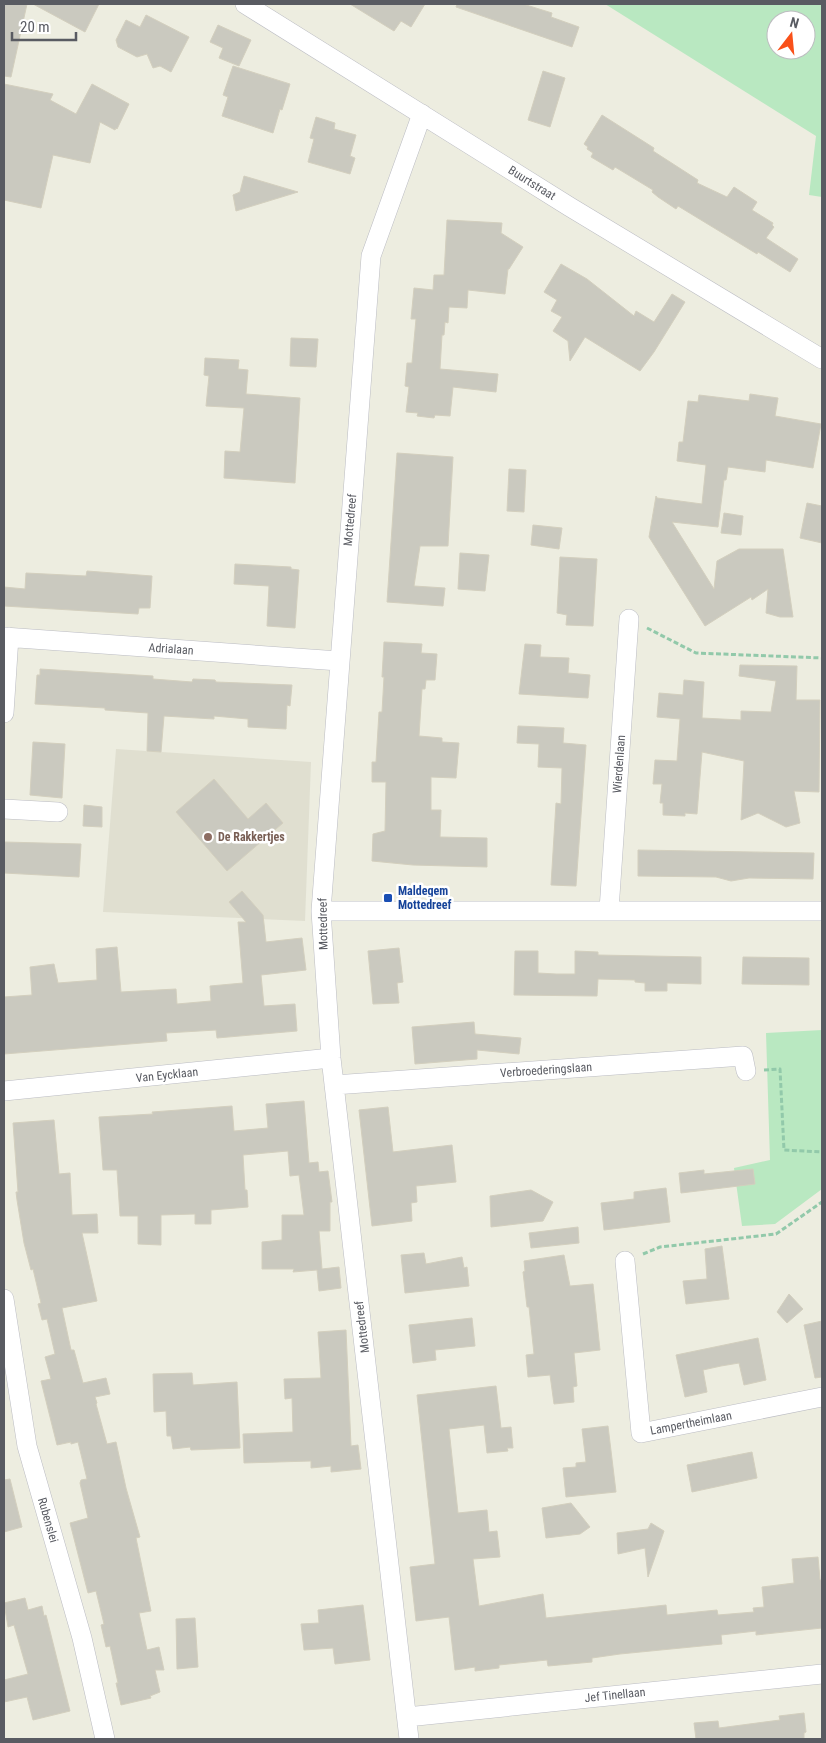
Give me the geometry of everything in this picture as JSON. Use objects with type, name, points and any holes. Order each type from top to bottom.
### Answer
[{"type":"street","name":"Buurtstraat","points":[[245,4],[822,359]]},
{"type":"street","name":"Mottedreef","points":[[410,1739],[330,1058],[321,910],[372,256],[422,114]]},
{"type":"street","name":"Wierdenlaan","points":[[609,910],[628,619]]},
{"type":"street","name":"Adrialaan","points":[[6,637],[339,660]]},
{"type":"street","points":[[4,713],[6,637]]},
{"type":"street","points":[[4,809],[58,812]]},
{"type":"street","points":[[321,910],[822,911]]},
{"type":"street","name":"Verbroederingslaan","points":[[334,1085],[743,1056],[746,1071]]},
{"type":"street","name":"Van Eycklaan","points":[[4,1091],[330,1058]]},
{"type":"street","name":"Lampertheimlaan","points":[[625,1261],[641,1433],[822,1397]]},
{"type":"street","name":"Rubenslei","points":[[4,1299],[27,1446],[82,1638],[105,1739]]},
{"type":"street","name":"Jef Tinellaan","points":[[407,1717],[822,1674]]},
{"type":"path","points":[[628,619],[696,653],[822,658]]},
{"type":"path","points":[[746,1071],[780,1069],[784,1150],[822,1152]]},
{"type":"path","points":[[625,1261],[660,1247],[776,1234],[822,1202]]},
{"type":"shaded area","name":"De Rakkertjes","points":[[116,749],[311,762],[305,921],[103,912]]},
{"type":"green space","points":[[605,4],[822,4],[822,197],[809,195],[816,136]]},
{"type":"green space","points":[[822,1030],[822,1189],[775,1224],[742,1226],[734,1168],[770,1160],[766,1033]]},
{"type":"building","points":[[4,4],[27,4],[11,77],[4,76]]},
{"type":"building","points":[[33,4],[99,4],[85,32]]},
{"type":"building","points":[[350,4],[425,4],[411,27],[401,21],[394,31]]},
{"type":"building","points":[[457,4],[523,4],[552,13],[551,17],[579,27],[572,47],[456,7]]},
{"type":"building","points":[[146,15],[189,37],[171,72],[160,66],[153,68],[147,54],[137,57],[118,47],[116,40],[126,20],[140,27]]},
{"type":"building","points":[[218,25],[251,40],[239,66],[219,58],[223,48],[210,42]]},
{"type":"building","points":[[233,66],[290,84],[273,133],[222,116],[228,97],[223,95]]},
{"type":"building","points":[[543,71],[565,78],[550,127],[528,120]]},
{"type":"building","points":[[4,84],[53,94],[50,100],[76,114],[92,84],[129,104],[117,129],[115,130],[100,122],[90,163],[53,155],[41,208],[4,200]]},
{"type":"building","points":[[602,115],[654,148],[653,151],[698,180],[697,183],[727,197],[734,187],[757,202],[752,210],[773,223],[774,227],[766,238],[798,259],[790,272],[678,206],[676,209],[658,197],[652,192],[653,190],[615,167],[613,170],[591,157],[593,153],[584,144]]},
{"type":"building","points":[[316,117],[335,123],[334,129],[356,135],[350,156],[355,158],[350,174],[308,162],[314,139],[310,138]]},
{"type":"building","points":[[244,176],[298,192],[236,211],[233,195],[240,192]]},
{"type":"building","points":[[447,220],[502,223],[501,233],[523,247],[508,269],[505,294],[468,290],[467,308],[449,307],[448,323],[445,322],[444,335],[442,335],[440,369],[498,374],[496,392],[453,387],[450,416],[435,415],[434,418],[417,416],[418,413],[406,412],[409,387],[405,386],[407,363],[412,363],[416,319],[411,319],[414,288],[433,290],[434,275],[444,275]]},
{"type":"building","points":[[561,264],[587,279],[634,316],[636,311],[654,322],[672,294],[685,302],[640,371],[585,337],[570,361],[568,341],[553,331],[562,317],[551,311],[557,300],[544,292]]},
{"type":"building","points":[[291,338],[318,339],[316,367],[290,366]]},
{"type":"building","points":[[205,358],[239,360],[238,369],[248,370],[246,394],[300,398],[295,483],[224,478],[225,451],[240,452],[244,408],[206,406],[209,376],[204,375]]},
{"type":"building","points":[[750,394],[778,398],[775,416],[821,424],[813,468],[766,460],[765,472],[728,467],[726,480],[724,480],[718,527],[672,522],[714,589],[717,561],[739,549],[783,549],[793,617],[780,617],[766,613],[768,589],[752,600],[751,597],[705,626],[649,537],[656,496],[657,498],[702,504],[706,465],[677,461],[679,442],[683,442],[688,401],[698,402],[699,395],[749,401]]},
{"type":"building","points":[[397,453],[453,457],[448,546],[420,546],[414,586],[445,588],[443,606],[387,602]]},
{"type":"building","points":[[509,469],[526,470],[524,512],[507,511]]},
{"type":"building","points":[[807,503],[822,506],[822,543],[800,538]]},
{"type":"building","points":[[724,513],[743,516],[741,535],[721,533]]},
{"type":"building","points":[[533,525],[562,528],[559,549],[531,545]]},
{"type":"building","points":[[460,553],[489,555],[485,591],[458,589]]},
{"type":"building","points":[[560,557],[597,559],[593,626],[566,625],[567,615],[557,613]]},
{"type":"building","points":[[235,564],[291,567],[291,569],[299,570],[295,628],[267,626],[269,586],[234,584]]},
{"type":"building","points":[[87,571],[152,576],[150,608],[139,608],[138,614],[4,606],[4,587],[25,589],[26,573],[86,576]]},
{"type":"building","points":[[384,642],[422,644],[421,653],[437,654],[435,680],[426,680],[425,689],[422,689],[419,736],[442,738],[442,742],[459,743],[456,778],[431,777],[431,810],[441,810],[440,837],[487,838],[487,867],[413,865],[372,861],[373,834],[385,831],[386,782],[372,782],[372,762],[376,762],[379,712],[382,712]]},
{"type":"building","points":[[525,644],[541,645],[540,657],[569,658],[568,673],[590,675],[588,698],[519,694]]},
{"type":"building","points":[[740,665],[797,666],[796,700],[820,700],[819,792],[794,791],[800,823],[786,827],[758,813],[741,820],[744,761],[702,752],[697,814],[685,813],[685,816],[663,815],[663,803],[660,803],[662,784],[653,784],[655,760],[677,761],[680,719],[657,717],[659,693],[683,695],[684,680],[704,682],[702,718],[741,720],[741,711],[771,712],[776,681],[739,676]]},
{"type":"building","points":[[40,669],[153,676],[153,679],[192,682],[193,679],[215,680],[216,682],[292,685],[290,706],[287,705],[286,729],[248,727],[248,719],[214,716],[214,719],[164,716],[161,752],[147,751],[148,713],[105,710],[105,708],[35,704],[37,675],[40,675]]},
{"type":"building","points":[[518,726],[564,728],[563,743],[586,745],[576,886],[551,885],[556,803],[561,804],[562,768],[538,767],[539,744],[517,743]]},
{"type":"building","points":[[33,742],[65,744],[62,798],[30,795]]},
{"type":"building","points":[[214,779],[248,819],[266,803],[283,823],[227,871],[176,812]]},
{"type":"building","points":[[84,805],[102,807],[102,827],[83,826]]},
{"type":"building","points":[[4,842],[81,844],[79,877],[4,873]]},
{"type":"building","points":[[638,850],[814,853],[813,879],[749,878],[731,881],[716,877],[638,876]]},
{"type":"building","points":[[242,891],[263,915],[266,942],[302,938],[306,970],[261,975],[264,1006],[295,1004],[297,1031],[217,1038],[216,1030],[166,1033],[167,1041],[4,1054],[4,997],[32,995],[30,967],[54,964],[58,983],[97,980],[96,949],[117,947],[121,992],[176,989],[177,1004],[211,1001],[210,986],[243,983],[238,922],[246,922],[229,902]]},
{"type":"building","points":[[399,948],[403,982],[397,983],[399,1003],[373,1004],[368,951]]},
{"type":"building","points":[[515,951],[538,951],[538,973],[556,974],[575,974],[575,951],[598,952],[598,955],[701,957],[701,984],[667,983],[667,991],[645,991],[645,983],[635,982],[635,980],[598,979],[597,996],[514,995]]},
{"type":"building","points":[[743,957],[809,958],[809,985],[742,984]]},
{"type":"building","points":[[474,1022],[475,1034],[521,1038],[519,1054],[477,1050],[477,1059],[415,1064],[412,1027]]},
{"type":"building","points":[[304,1101],[309,1163],[318,1162],[319,1172],[328,1171],[332,1202],[330,1202],[330,1231],[319,1231],[322,1269],[339,1267],[341,1288],[319,1291],[317,1270],[293,1272],[294,1269],[262,1269],[262,1242],[282,1240],[282,1215],[304,1215],[299,1175],[290,1176],[288,1151],[243,1155],[248,1207],[211,1210],[211,1224],[195,1224],[195,1214],[161,1215],[161,1245],[138,1244],[138,1216],[120,1216],[117,1170],[103,1170],[99,1117],[232,1106],[234,1131],[268,1128],[266,1104]]},
{"type":"building","points":[[388,1107],[393,1152],[452,1145],[456,1182],[416,1186],[417,1202],[411,1203],[412,1221],[372,1226],[359,1110]]},
{"type":"building","points":[[54,1120],[59,1174],[70,1173],[72,1215],[97,1214],[98,1233],[82,1233],[97,1301],[62,1308],[71,1350],[74,1350],[83,1383],[106,1378],[110,1394],[95,1397],[96,1404],[107,1444],[116,1442],[126,1488],[140,1537],[136,1538],[151,1611],[139,1613],[147,1650],[159,1647],[164,1670],[155,1670],[160,1692],[150,1696],[151,1698],[121,1705],[110,1646],[106,1647],[101,1625],[104,1624],[96,1591],[88,1593],[70,1523],[88,1518],[80,1483],[81,1480],[87,1479],[78,1442],[57,1445],[41,1381],[51,1379],[45,1357],[55,1354],[47,1319],[42,1320],[38,1304],[41,1303],[33,1269],[31,1270],[24,1243],[16,1192],[18,1192],[13,1123]]},
{"type":"building","points":[[753,1169],[755,1184],[681,1193],[679,1173],[704,1170],[704,1174]]},
{"type":"building","points":[[666,1188],[670,1222],[604,1230],[601,1203],[634,1199],[634,1192]]},
{"type":"building","points":[[531,1190],[553,1202],[543,1221],[491,1227],[490,1196]]},
{"type":"building","points":[[578,1227],[579,1243],[531,1248],[529,1233]]},
{"type":"building","points":[[722,1246],[729,1299],[686,1304],[683,1281],[707,1279],[705,1249]]},
{"type":"building","points":[[424,1253],[426,1264],[462,1257],[464,1268],[467,1267],[469,1286],[405,1293],[401,1255]]},
{"type":"building","points":[[564,1255],[570,1286],[593,1284],[600,1350],[574,1353],[577,1386],[573,1387],[574,1402],[554,1404],[550,1375],[528,1377],[526,1355],[534,1354],[523,1272],[525,1271],[524,1261]]},
{"type":"building","points":[[789,1294],[803,1309],[787,1323],[777,1312]]},
{"type":"building","points":[[472,1318],[475,1346],[435,1350],[436,1360],[413,1363],[409,1325]]},
{"type":"building","points":[[822,1321],[822,1377],[815,1378],[804,1325]]},
{"type":"building","points":[[346,1330],[351,1446],[358,1445],[361,1469],[331,1472],[331,1466],[311,1468],[311,1461],[244,1463],[243,1434],[293,1432],[292,1398],[285,1399],[284,1379],[321,1378],[318,1332]]},
{"type":"building","points":[[758,1338],[766,1380],[744,1385],[739,1363],[721,1366],[703,1370],[707,1392],[685,1397],[676,1355]]},
{"type":"building","points":[[192,1373],[193,1385],[237,1382],[240,1448],[191,1450],[190,1447],[173,1449],[171,1436],[167,1436],[166,1411],[154,1412],[153,1374]]},
{"type":"building","points":[[496,1386],[501,1428],[511,1427],[513,1448],[507,1448],[508,1451],[487,1453],[484,1425],[449,1429],[458,1513],[487,1510],[489,1532],[497,1531],[500,1557],[473,1559],[479,1606],[543,1594],[546,1618],[666,1605],[667,1615],[717,1610],[718,1615],[754,1612],[753,1608],[764,1607],[762,1587],[794,1583],[792,1559],[818,1557],[820,1580],[822,1580],[822,1628],[756,1635],[756,1631],[721,1635],[722,1644],[620,1654],[592,1658],[592,1662],[548,1666],[547,1660],[499,1665],[499,1668],[475,1671],[475,1667],[455,1670],[449,1617],[416,1621],[410,1567],[435,1564],[417,1395]]},
{"type":"building","points":[[608,1426],[616,1492],[566,1497],[563,1468],[576,1467],[576,1463],[586,1462],[582,1429]]},
{"type":"building","points":[[752,1452],[757,1478],[692,1492],[687,1465]]},
{"type":"building","points":[[10,1479],[22,1527],[4,1532],[4,1480]]},
{"type":"building","points":[[571,1503],[590,1527],[580,1534],[546,1538],[542,1508]]},
{"type":"building","points":[[651,1523],[664,1531],[648,1577],[645,1548],[618,1554],[617,1533],[648,1529]]},
{"type":"building","points":[[25,1598],[28,1610],[42,1606],[44,1616],[46,1615],[70,1711],[33,1720],[27,1697],[4,1702],[4,1680],[28,1674],[14,1625],[8,1627],[4,1603]]},
{"type":"building","points":[[363,1605],[370,1660],[335,1664],[333,1648],[304,1650],[301,1624],[319,1623],[318,1610]]},
{"type":"building","points":[[195,1618],[198,1667],[177,1669],[176,1619]]},
{"type":"building","points":[[804,1713],[806,1732],[804,1733],[804,1739],[696,1739],[694,1723],[718,1721],[719,1728],[780,1720],[779,1716]]},
{"type":"place","name":"De Rakkertjes","points":[[208,837]]},
{"type":"place","name":"Maldegem Mottedreef","points":[[388,898]]}]
